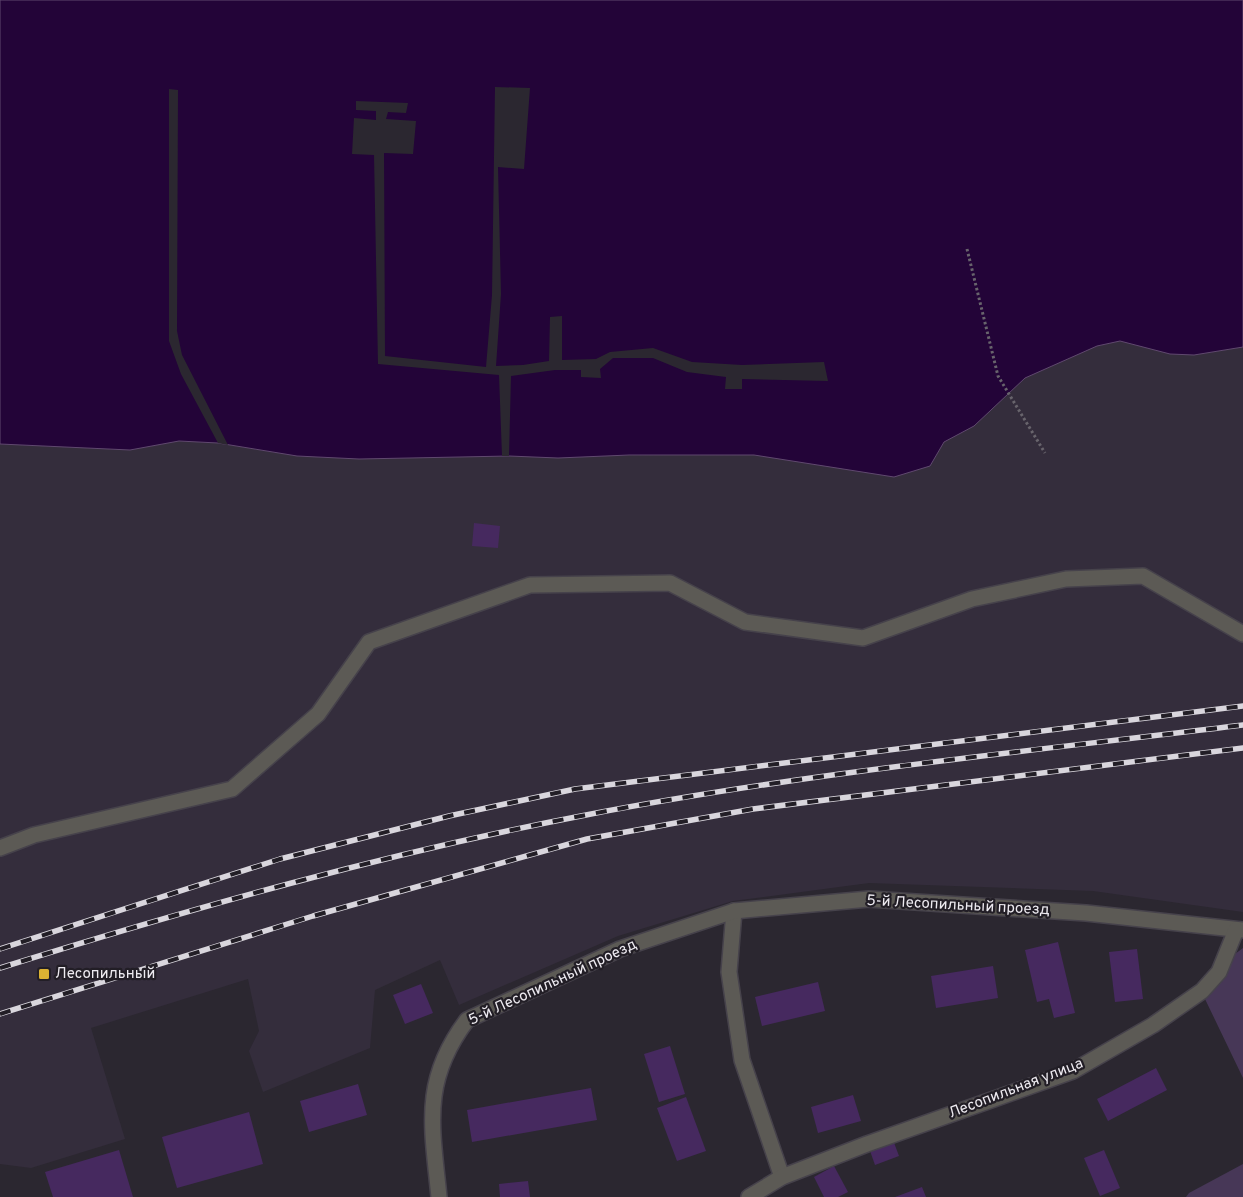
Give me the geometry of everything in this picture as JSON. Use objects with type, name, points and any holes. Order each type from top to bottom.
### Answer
[{"type":"street","points":[[0,848],[34,835],[232,789],[318,714],[369,642],[530,585],[670,583],[744,622],[863,638],[972,599],[1066,579],[1143,576],[1243,634]]},
{"type":"street","name":"5-й Лесопильный проезд","points":[[438,1197],[431,1117],[437,1074],[454,1037],[466,1020],[620,949],[734,911],[869,899],[1086,913],[1239,930]]},
{"type":"street","points":[[734,911],[729,972],[742,1060],[782,1177]]},
{"type":"street","name":"Лесопильная улица","points":[[749,1197],[782,1177],[867,1144],[1073,1071],[1153,1026],[1202,991],[1219,972],[1239,930]]},
{"type":"path","points":[[967,249],[998,376],[1045,453]]},
{"type":"shaded area","points":[[0,0],[1243,0],[1243,347],[1194,355],[1170,354],[1120,341],[1097,346],[1025,378],[974,426],[944,442],[930,466],[894,477],[754,455],[359,459],[297,456],[218,443],[179,441],[130,450],[0,444]]},
{"type":"shaded area","points":[[1120,341],[1194,355],[1243,347],[1243,912],[1093,891],[869,883],[733,901],[618,936],[459,1005],[440,960],[375,990],[370,1048],[263,1092],[249,1051],[259,1031],[248,979],[91,1028],[125,1139],[31,1168],[0,1164],[0,444],[130,450],[179,441],[218,443],[297,456],[359,459],[754,455],[806,462],[930,466],[944,442],[974,426],[1025,378],[1097,346]]},
{"type":"shaded area","points":[[1243,948],[1243,1078],[1205,999],[1223,978],[1235,954]]},
{"type":"shaded area","points":[[1243,1164],[1243,1197],[1186,1197],[1189,1193]]},
{"type":"pier","points":[[495,87],[530,88],[524,169],[498,167],[501,294],[496,366],[523,365],[549,361],[550,317],[562,316],[562,360],[596,359],[610,352],[653,348],[692,362],[742,365],[824,362],[828,381],[742,379],[742,389],[725,389],[726,377],[687,372],[653,358],[613,358],[600,369],[601,378],[581,377],[581,370],[555,370],[511,376],[509,456],[502,456],[499,375],[378,364],[374,155],[352,154],[354,118],[376,120],[376,111],[356,110],[356,101],[408,103],[406,113],[388,112],[386,119],[416,121],[413,154],[384,153],[385,356],[486,367],[492,295]]},
{"type":"pier","points":[[169,89],[178,90],[177,331],[182,355],[228,445],[218,443],[181,374],[169,341]]},
{"type":"building","points":[[474,523],[500,526],[498,548],[472,546]]},
{"type":"building","points":[[1058,942],[1075,1013],[1054,1018],[1049,999],[1037,1002],[1025,950]]},
{"type":"building","points":[[1137,949],[1143,999],[1115,1002],[1109,952]]},
{"type":"building","points":[[993,966],[998,998],[936,1008],[931,976]]},
{"type":"building","points":[[818,982],[825,1011],[762,1026],[755,997]]},
{"type":"building","points":[[421,984],[433,1013],[405,1024],[393,995]]},
{"type":"building","points":[[670,1046],[685,1094],[659,1102],[644,1054]]},
{"type":"building","points":[[1156,1068],[1167,1090],[1108,1121],[1097,1099]]},
{"type":"building","points":[[358,1084],[367,1115],[309,1132],[300,1101]]},
{"type":"building","points":[[591,1088],[597,1120],[472,1142],[467,1110]]},
{"type":"building","points":[[853,1095],[861,1121],[818,1133],[811,1107]]},
{"type":"building","points":[[686,1097],[706,1151],[677,1161],[657,1108]]},
{"type":"building","points":[[249,1112],[263,1164],[177,1188],[162,1137]]},
{"type":"building","points":[[893,1140],[899,1156],[875,1165],[869,1148]]},
{"type":"building","points":[[119,1150],[133,1197],[53,1197],[45,1172]]},
{"type":"building","points":[[1104,1150],[1120,1188],[1100,1196],[1084,1158]]},
{"type":"building","points":[[834,1166],[848,1192],[838,1197],[824,1197],[814,1177]]},
{"type":"building","points":[[528,1181],[530,1197],[500,1197],[499,1184]]},
{"type":"building","points":[[922,1187],[926,1197],[895,1197]]},
{"type":"railway","points":[[0,949],[280,859],[449,816],[575,789],[1243,706]]},
{"type":"railway","points":[[0,968],[145,924],[291,883],[438,846],[586,815],[668,800],[831,775],[1243,725]]},
{"type":"railway","points":[[0,1014],[313,916],[587,839],[753,809],[1243,748]]},
{"type":"place","name":"Лесопильный","points":[[44,974]]}]
